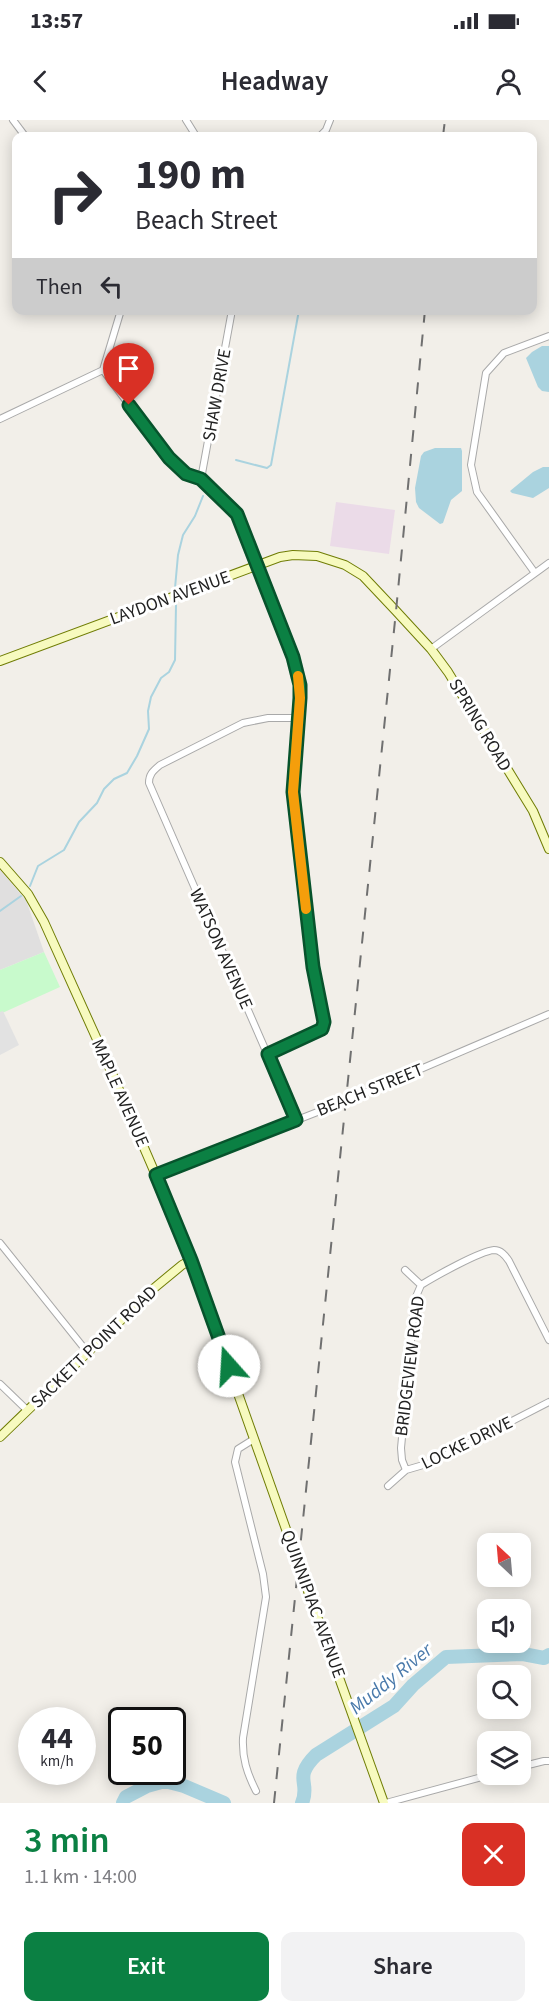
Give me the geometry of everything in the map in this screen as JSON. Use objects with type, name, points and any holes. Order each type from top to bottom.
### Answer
[{"type":"main road","name":"LAYDON AVENUE","points":[[0,661],[257,565],[293,555],[328,558],[345,565],[363,576],[396,611]]},
{"type":"main road","name":"SPRING ROAD","points":[[396,611],[431,649],[448,672],[533,811],[549,849]]},
{"type":"main road","name":"MAPLE AVENUE","points":[[0,862],[28,894],[44,922],[156,1175],[191,1260],[254,1438]]},
{"type":"main road","name":"SACKETT POINT ROAD","points":[[0,1437],[153,1289],[191,1260]]},
{"type":"main road","name":"QUINNIPIAC AVENUE","points":[[254,1438],[385,1803]]},
{"type":"street","points":[[0,419],[103,370],[120,315]]},
{"type":"street","name":"SHAW DRIVE","points":[[201,479],[231,315]]},
{"type":"street","points":[[535,573],[477,492],[471,465],[486,373],[504,353],[549,336]]},
{"type":"street","points":[[103,370],[169,458],[186,474],[201,479],[237,514],[300,685],[293,792],[312,956],[324,1022],[322,1029],[268,1054]]},
{"type":"street","points":[[431,649],[549,562]]},
{"type":"street","name":"WATSON AVENUE","points":[[296,1120],[152,789],[149,776],[160,765],[243,723],[268,718],[299,718]]},
{"type":"street","name":"BEACH STREET","points":[[156,1175],[374,1089],[549,1014]]},
{"type":"street","points":[[0,1243],[88,1353]]},
{"type":"street","points":[[421,1285],[481,1254],[492,1250],[505,1254],[549,1340]]},
{"type":"street","name":"BRIDGEVIEW ROAD","points":[[405,1270],[421,1285],[415,1299],[401,1448],[406,1470]]},
{"type":"street","points":[[0,1384],[27,1410]]},
{"type":"street","name":"LOCKE DRIVE","points":[[388,1486],[406,1470],[430,1463],[549,1402]]},
{"type":"street","points":[[254,1438],[238,1449],[235,1462],[263,1574],[266,1597],[243,1738],[246,1771],[256,1791]]},
{"type":"street","points":[[531,1764],[549,1761]]},
{"type":"street","points":[[385,1803],[477,1778]]},
{"type":"shaded area","points":[[336,502],[395,510],[389,554],[330,546]]},
{"type":"shaded area","points":[[0,870],[26,900],[44,952],[0,970]]},
{"type":"shaded area","points":[[3,1011],[19,1045],[0,1055],[0,1012]]},
{"type":"green space","points":[[44,952],[60,987],[0,1014],[0,970]]},
{"type":"water","points":[[542,346],[549,346],[549,392],[542,391],[538,387],[526,358]]},
{"type":"water","points":[[435,448],[461,448],[462,451],[462,491],[451,500],[443,523],[440,524],[419,508],[415,488],[421,456],[424,452]]},
{"type":"water","points":[[549,467],[549,488],[533,498],[510,491],[533,472]]},
{"type":"pier","points":[[296,1531],[307,1559],[302,1598],[291,1566]]},
{"type":"waterway","points":[[236,460],[267,468],[271,465],[298,315]]},
{"type":"waterway","points":[[175,588],[178,555],[183,535],[195,516],[203,496]]},
{"type":"waterway","points":[[30,886],[38,866],[64,850],[79,822],[97,803],[104,789],[114,779],[127,773],[137,756],[149,729],[148,711],[151,697],[161,678],[169,672],[175,660],[176,605]]},
{"type":"waterway","points":[[0,911],[21,896]]},
{"type":"waterway","name":"Muddy River","points":[[302,1803],[305,1790],[303,1775],[316,1755],[394,1706],[413,1685],[446,1657],[523,1654],[544,1658],[549,1655]]},
{"type":"waterway","name":"Muddy River","points":[[123,1803],[126,1797],[147,1786],[165,1781],[184,1786],[224,1803]]},
{"type":"railway","points":[[444,132],[445,120]]},
{"type":"railway","points":[[274,1803],[425,315]]},
{"type":"slow traffic","points":[[298,676],[300,698],[293,792],[306,909]]},
{"type":"route","points":[[129,405],[169,458],[186,474],[201,479],[237,514],[293,657],[300,685],[293,792],[313,967],[324,1022],[322,1029],[268,1054],[296,1120],[156,1175],[191,1260],[229,1366]]}]
